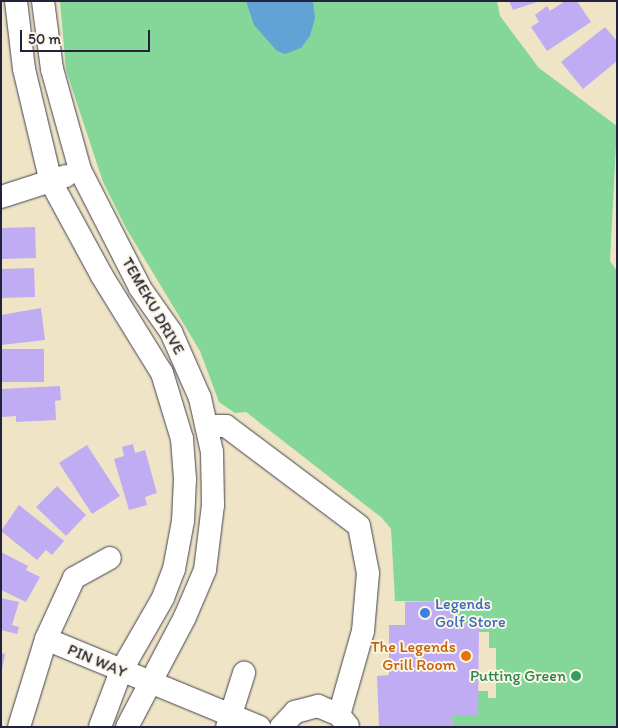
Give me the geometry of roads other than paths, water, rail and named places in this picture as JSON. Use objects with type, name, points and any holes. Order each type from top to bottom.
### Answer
[{"type":"street","name":"TEMEKU DRIVE","points":[[16,1],[24,69],[51,182],[98,268],[162,373],[182,439],[185,480],[183,521],[174,569],[163,598],[121,671],[100,727]]},
{"type":"street","name":"TEMEKU DRIVE","points":[[44,1],[52,70],[80,170],[140,288],[171,332],[200,398],[208,426],[212,452],[212,505],[205,570],[185,617],[148,682],[127,727]]},
{"type":"street","points":[[1,197],[51,182],[80,170]]},
{"type":"street","points":[[208,426],[226,426],[270,456],[359,526],[368,573],[363,631],[343,721],[318,706],[295,712],[281,727]]},
{"type":"street","points":[[19,727],[46,639],[74,578],[110,558]]},
{"type":"street","name":"PIN WAY","points":[[46,639],[148,682],[229,721],[260,727]]},
{"type":"street","points":[[229,721],[244,673]]},
{"type":"water","points":[[246,1],[313,1],[315,18],[310,36],[301,48],[285,54],[277,51],[254,25]]},
{"type":"place","name":"Legends Golf Store","points":[[425,613]]},
{"type":"place","name":"The Legends Grill Room","points":[[466,656]]},
{"type":"place","name":"Putting Green","points":[[576,676]]}]
